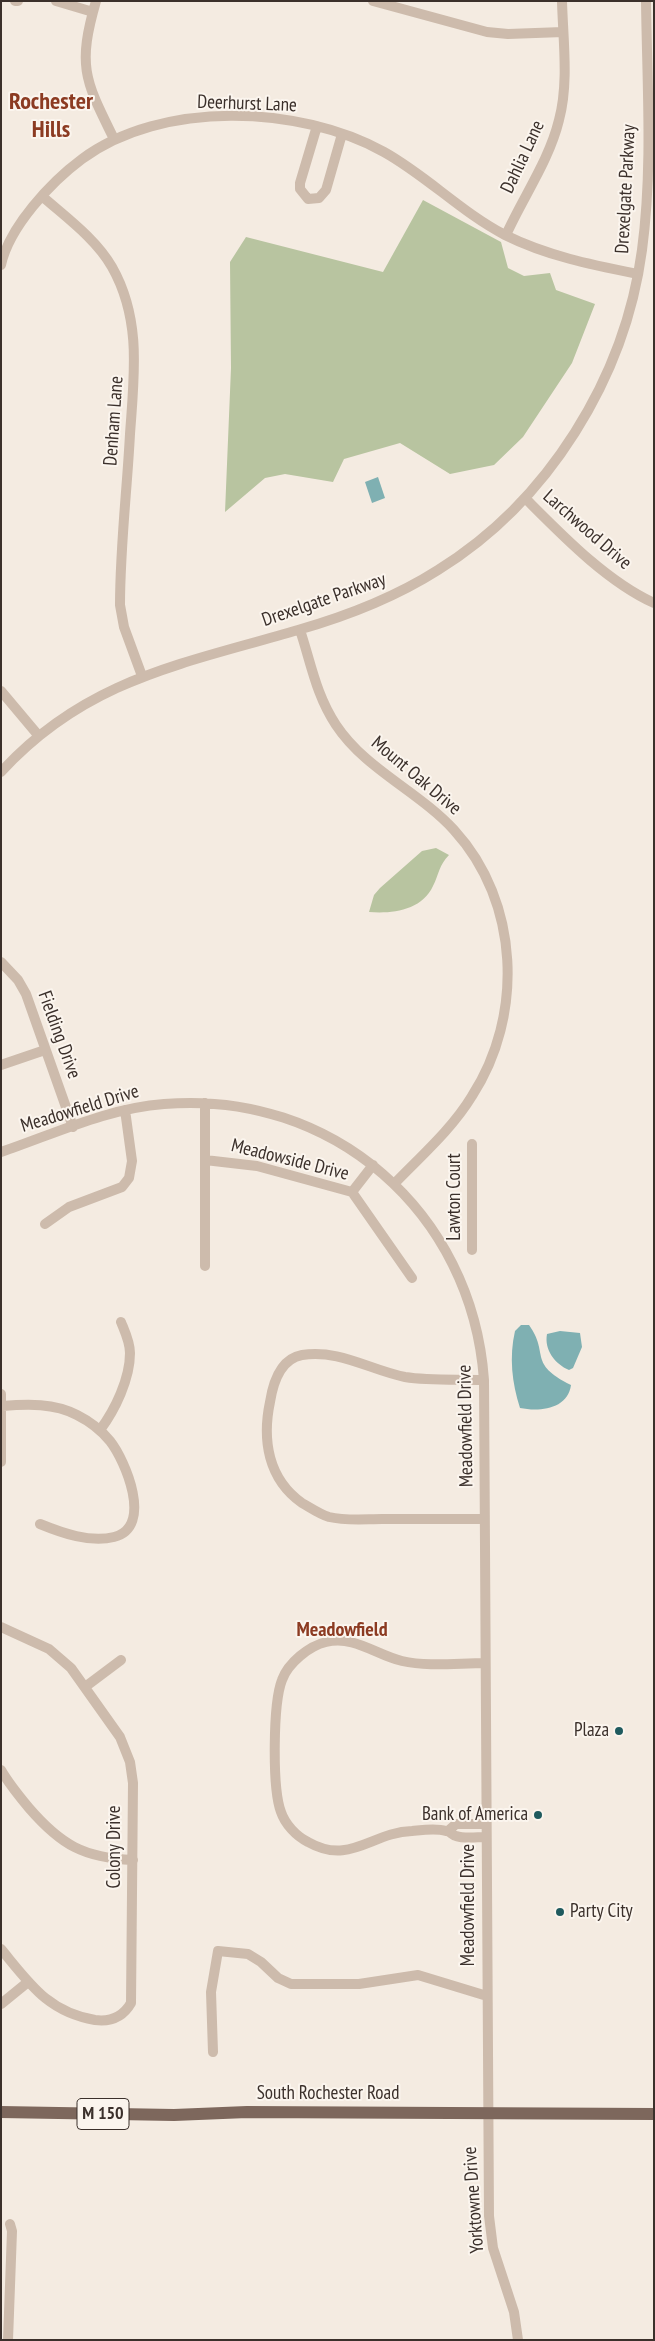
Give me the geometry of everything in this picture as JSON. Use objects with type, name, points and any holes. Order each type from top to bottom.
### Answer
[{"type":"main road","name":"South Rochester Road","points":[[1,2112],[174,2115],[247,2112],[654,2114]]},
{"type":"street","points":[[56,1],[93,12]]},
{"type":"street","points":[[96,1],[85,46],[86,70],[94,96],[114,139]]},
{"type":"street","points":[[373,1],[487,32],[563,32]]},
{"type":"street","name":"Dahlia Lane","points":[[506,235],[552,144],[559,122],[563,88],[562,1]]},
{"type":"street","name":"Drexelgate Parkway","points":[[1,772],[38,735],[86,703],[142,676],[300,630],[370,606],[439,570],[484,536],[524,498],[559,455],[596,396],[622,334],[638,274],[651,166],[646,1]]},
{"type":"street","name":"Deerhurst Lane","points":[[1,266],[12,236],[43,197],[74,165],[114,139],[163,122],[210,117],[271,118],[317,126],[342,134],[376,148],[406,165],[472,214],[506,235],[559,256],[638,274]]},
{"type":"street","points":[[317,126],[300,182],[300,189],[308,199],[319,198],[326,190],[342,134]]},
{"type":"street","name":"Denham Lane","points":[[43,197],[83,232],[107,260],[120,284],[130,312],[135,354],[120,605],[124,627],[142,676]]},
{"type":"street","name":"Larchwood Drive","points":[[524,498],[616,580],[654,603]]},
{"type":"street","name":"Mount Oak Drive","points":[[300,630],[315,682],[336,726],[363,756],[415,794],[462,839],[486,879],[498,910],[506,942],[508,972],[505,1012],[490,1064],[471,1098],[450,1126],[394,1184]]},
{"type":"street","points":[[1,691],[38,735]]},
{"type":"street","name":"Fielding Drive","points":[[1,962],[18,980],[26,994],[73,1127]]},
{"type":"street","points":[[1,1065],[46,1050]]},
{"type":"street","name":"Meadowfield Drive","points":[[1,1152],[125,1110],[163,1104],[205,1103],[238,1106],[286,1118],[338,1141],[373,1165],[420,1212],[451,1260],[476,1321],[484,1380],[487,2114]]},
{"type":"street","name":"Meadowside Drive","points":[[205,1103],[205,1266]]},
{"type":"street","points":[[45,1224],[69,1207],[122,1186],[129,1178],[132,1162],[125,1110]]},
{"type":"street","name":"Lawton Court","points":[[472,1144],[472,1250]]},
{"type":"street","name":"Meadowside Drive","points":[[205,1160],[257,1166],[352,1192],[412,1278]]},
{"type":"street","points":[[352,1192],[373,1165]]},
{"type":"street","points":[[100,1430],[115,1405],[129,1360],[128,1341],[121,1322]]},
{"type":"street","points":[[484,1380],[407,1377],[354,1359],[302,1355],[288,1361],[277,1376],[269,1404],[266,1432],[269,1455],[284,1487],[298,1500],[322,1514],[348,1519],[484,1519]]},
{"type":"street","points":[[1,1394],[1,1462]]},
{"type":"street","points":[[2,1406],[38,1405],[56,1407],[76,1414],[100,1430],[120,1454],[129,1475],[133,1498],[132,1520],[120,1534],[106,1537],[64,1534],[40,1524]]},
{"type":"street","name":"Colony Drive","points":[[1,1627],[55,1653],[85,1687],[120,1737],[130,1762],[133,1783],[132,1993],[126,2010],[120,2016],[108,2020],[78,2017],[53,2006],[28,1982],[1,1949]]},
{"type":"street","points":[[485,1663],[402,1661],[354,1642],[334,1640],[321,1644],[302,1655],[285,1673],[279,1691],[276,1775],[278,1799],[284,1817],[299,1836],[320,1848],[338,1852],[348,1851],[404,1831],[448,1831],[457,1837],[486,1837]]},
{"type":"street","points":[[85,1687],[121,1660]]},
{"type":"street","points":[[1,1770],[26,1804],[59,1839],[98,1857],[133,1860]]},
{"type":"street","points":[[448,1831],[456,1824],[486,1824]]},
{"type":"street","points":[[213,2052],[211,1992],[218,1950],[248,1954],[278,1978],[291,1984],[359,1984],[418,1975],[487,1996]]},
{"type":"street","points":[[1,2004],[28,1982]]},
{"type":"street","name":"Yorktowne Drive","points":[[487,2114],[490,2232],[495,2258],[514,2312],[518,2340]]},
{"type":"street","points":[[8,2340],[5,2297],[12,2231],[10,2224]]},
{"type":"green space","points":[[423,200],[501,242],[508,268],[524,276],[550,273],[556,290],[595,304],[572,363],[523,437],[494,465],[450,474],[400,443],[344,459],[333,482],[285,474],[265,478],[225,512],[231,368],[230,262],[246,237],[383,272]]},
{"type":"green space","points":[[436,848],[449,855],[441,866],[433,886],[422,900],[406,909],[388,912],[369,912],[374,895],[380,888],[422,851]]},
{"type":"water","points":[[378,477],[385,498],[372,503],[365,482]]},
{"type":"water","points":[[521,1325],[529,1325],[535,1335],[541,1358],[549,1370],[571,1385],[565,1399],[552,1407],[544,1409],[520,1408],[513,1380],[512,1360],[515,1331]]},
{"type":"water","points":[[560,1331],[580,1333],[582,1347],[573,1368],[569,1370],[555,1360],[547,1346],[547,1334]]},
{"type":"place","name":"Plaza","points":[[619,1731]]},
{"type":"place","name":"Bank of America","points":[[538,1815]]},
{"type":"place","name":"Party City","points":[[560,1912]]},
{"type":"district","name":"Rochester Hills","points":[[51,116]]},
{"type":"district","name":"Meadowfield","points":[[342,1630]]}]
